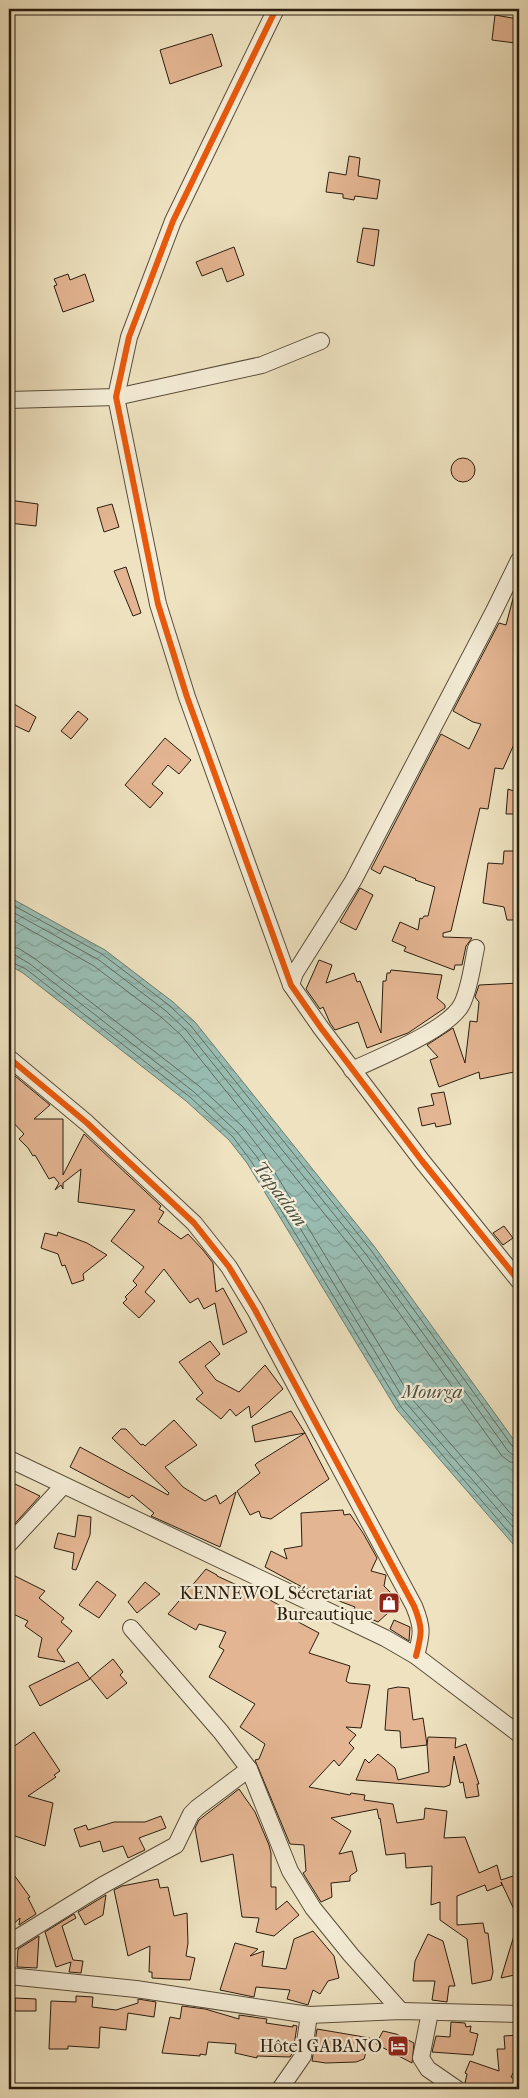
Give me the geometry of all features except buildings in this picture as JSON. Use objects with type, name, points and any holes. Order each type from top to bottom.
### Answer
[{"type":"street","points":[[276,9],[173,220],[128,337],[116,397],[158,604],[187,696],[291,985],[352,1070],[519,1282]]},
{"type":"street","points":[[9,400],[116,397],[262,365],[321,341]]},
{"type":"street","points":[[291,985],[295,973],[353,880],[490,620],[519,560]]},
{"type":"street","points":[[352,1070],[407,1045],[451,1018],[461,1006],[469,986],[476,948]]},
{"type":"street","points":[[9,1058],[87,1123],[194,1223],[229,1267],[255,1310],[414,1606],[421,1625],[421,1638],[416,1656]]},
{"type":"street","points":[[9,1459],[376,1634],[416,1656],[519,1734]]},
{"type":"street","points":[[9,1544],[63,1486]]},
{"type":"street","points":[[131,1628],[221,1732],[249,1769],[290,1871],[300,1888],[313,1908],[400,2011]]},
{"type":"street","points":[[9,1943],[103,1885],[176,1845],[197,1808],[249,1769]]},
{"type":"street","points":[[9,1976],[136,1989],[309,2015],[400,2011],[519,2014]]},
{"type":"street","points":[[430,2012],[421,2058],[428,2069],[457,2089]]},
{"type":"street","points":[[280,2089],[304,2056],[309,2015]]},
{"type":"water","name":"Mourga","points":[[9,897],[105,950],[173,1002],[195,1022],[374,1246],[519,1447],[519,1551],[397,1410],[247,1163],[229,1140],[186,1101],[23,973],[9,965]]},
{"type":"cycle path","points":[[276,9],[173,221],[129,337],[116,397],[158,604],[187,697],[291,985],[321,1028],[422,1161],[519,1281]]},
{"type":"cycle path","points":[[9,1058],[87,1123],[194,1223],[229,1267],[255,1310],[414,1606],[421,1631],[416,1656]]},
{"type":"place","name":"KENNEWOL Sécretariat Bureautique","points":[[389,1603]]},
{"type":"place","name":"Hôtel GABANO","points":[[398,2046]]},
{"type":"water label","name":"Tapadam","points":[[280,1194]]}]
